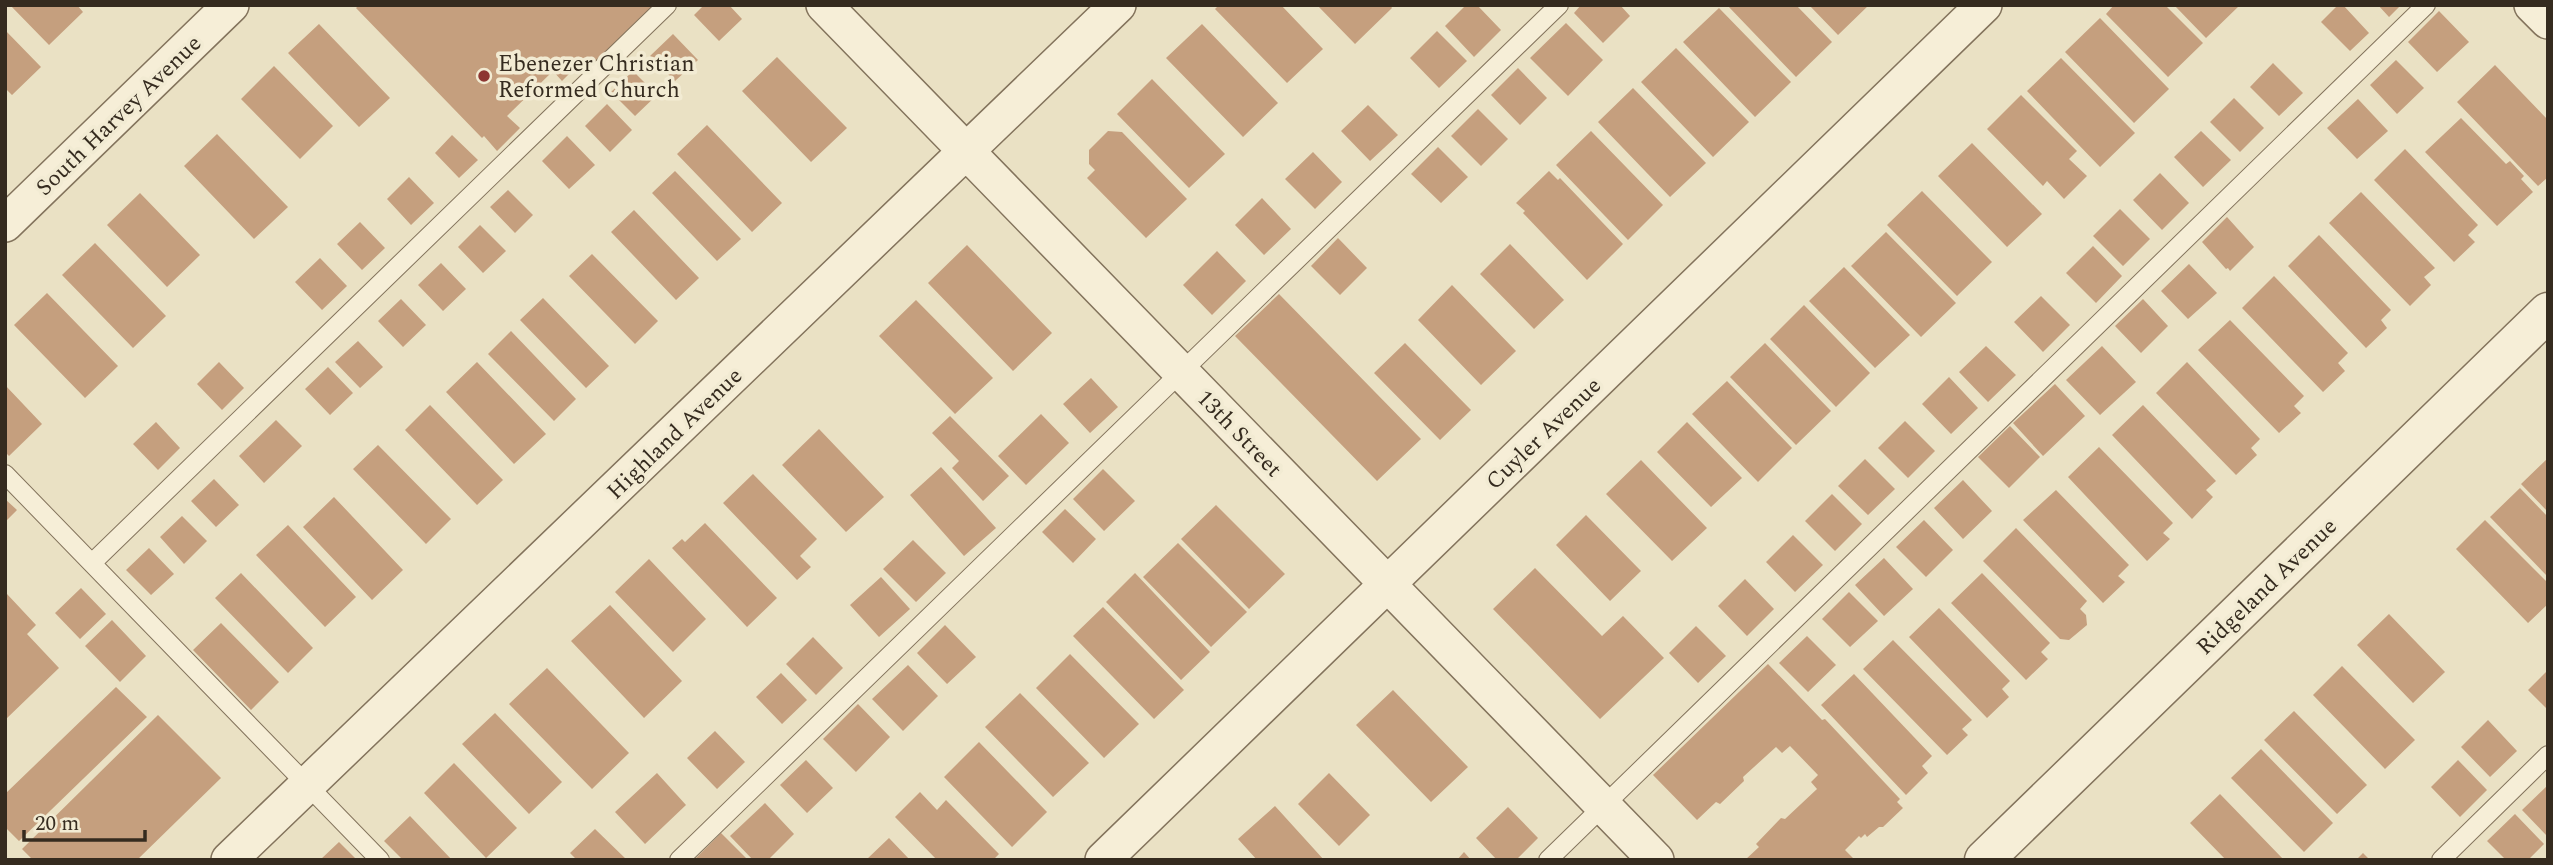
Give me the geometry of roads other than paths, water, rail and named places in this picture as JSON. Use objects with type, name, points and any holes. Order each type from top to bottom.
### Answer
[{"type":"street","name":"South Harvey Avenue","points":[[5,224],[231,5]]},
{"type":"street","name":"13th Street","points":[[824,5],[1656,860]]},
{"type":"street","name":"Highland Avenue","points":[[229,860],[1118,5]]},
{"type":"street","name":"Cuyler Avenue","points":[[1103,860],[1984,5]]},
{"type":"street","points":[[2532,5],[2548,22]]},
{"type":"street","name":"Ridgeland Avenue","points":[[1984,860],[2548,312]]},
{"type":"lane","points":[[92,563],[667,5]]},
{"type":"lane","points":[[679,860],[1559,5]]},
{"type":"lane","points":[[1549,860],[2426,5]]},
{"type":"lane","points":[[5,474],[380,860]]},
{"type":"lane","points":[[2441,860],[2548,755]]},
{"type":"place","name":"Ebenezer Christian Reformed Church","points":[[484,76]]}]
